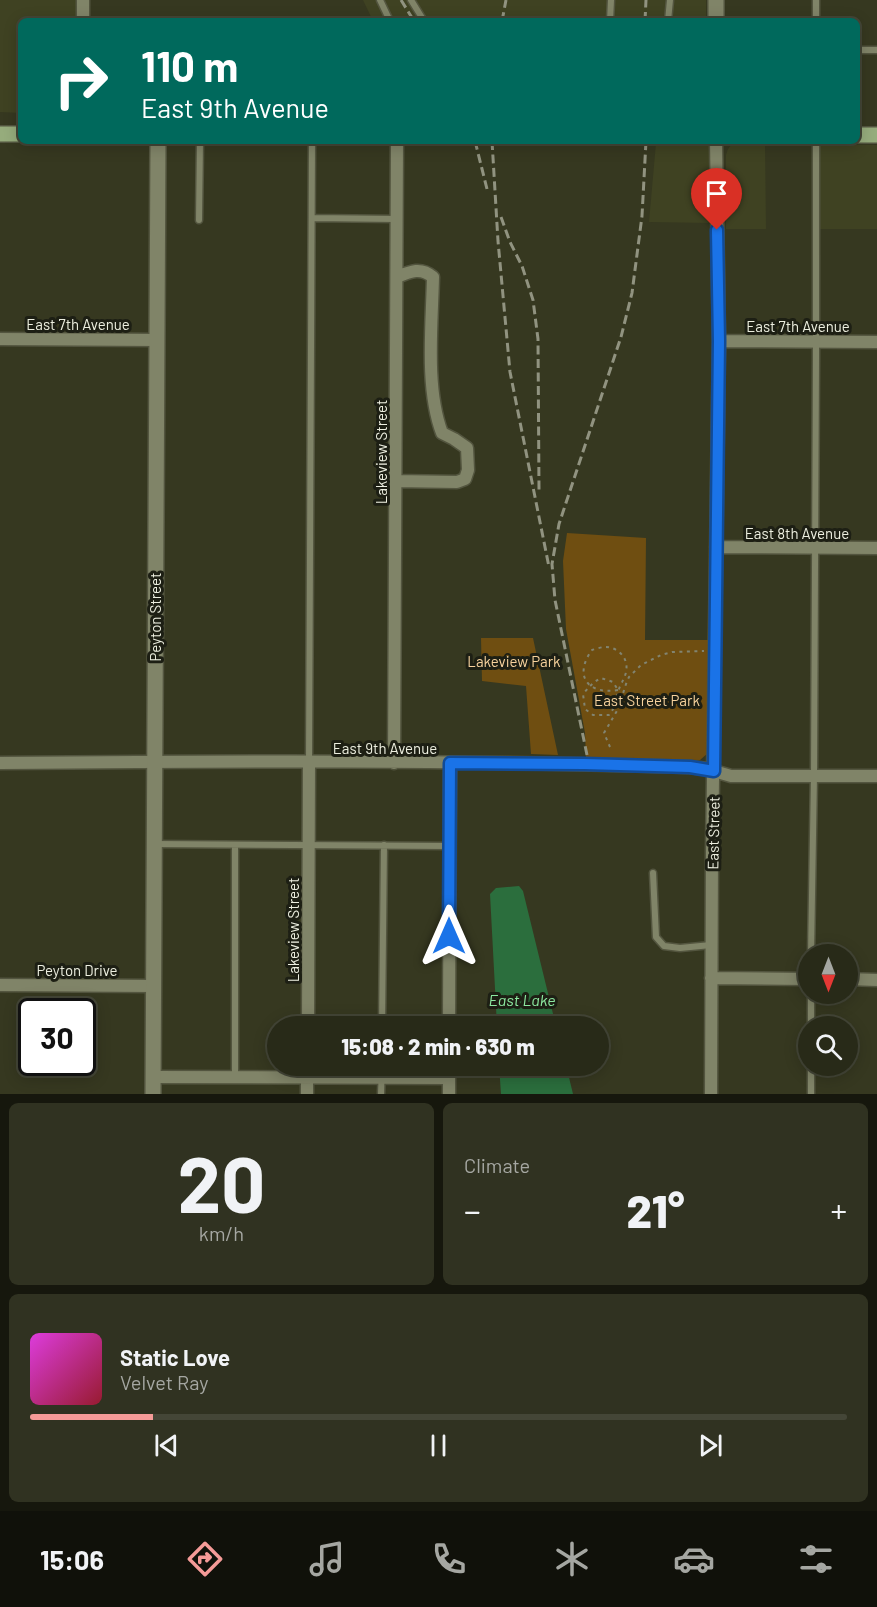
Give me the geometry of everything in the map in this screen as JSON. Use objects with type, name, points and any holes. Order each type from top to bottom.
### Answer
[{"type":"main road","points":[[0,134],[18,134]]},
{"type":"main road","points":[[860,135],[877,135]]},
{"type":"street","points":[[83,0],[83,18]]},
{"type":"street","points":[[716,0],[716,18]]},
{"type":"street","name":"Peyton Street","points":[[153,1094],[158,144]]},
{"type":"street","name":"Lakeview Street","points":[[394,763],[398,144]]},
{"type":"street","name":"East Street","points":[[711,1094],[719,341],[716,144]]},
{"type":"street","points":[[396,481],[457,482],[465,479],[468,470],[467,448],[442,433],[438,423],[431,383],[433,277],[426,271],[417,270],[397,277]]},
{"type":"street","name":"East 7th Avenue","points":[[0,339],[157,340]]},
{"type":"street","name":"East 7th Avenue","points":[[719,341],[877,342]]},
{"type":"street","name":"East 8th Avenue","points":[[716,547],[877,548]]},
{"type":"street","name":"East 9th Avenue","points":[[0,763],[584,764],[690,767],[731,776],[877,776]]},
{"type":"street","name":"Lakeview Street","points":[[308,1016],[309,763]]},
{"type":"street","points":[[449,1016],[450,763]]},
{"type":"street","points":[[711,978],[798,979]]},
{"type":"street","points":[[858,980],[877,980]]},
{"type":"street","name":"Peyton Drive","points":[[0,985],[153,986]]},
{"type":"street","points":[[153,1077],[235,1077],[267,1074]]},
{"type":"street","points":[[307,1076],[307,1094]]},
{"type":"street","points":[[430,1076],[449,1078],[449,1094]]},
{"type":"lane","points":[[380,0],[389,18]]},
{"type":"lane","points":[[411,0],[422,18]]},
{"type":"lane","points":[[610,18],[611,0]]},
{"type":"lane","points":[[668,18],[670,0]]},
{"type":"lane","points":[[816,0],[816,18]]},
{"type":"lane","points":[[860,50],[877,50]]},
{"type":"lane","points":[[199,220],[200,144]]},
{"type":"lane","points":[[309,763],[312,144]]},
{"type":"lane","points":[[812,944],[816,144]]},
{"type":"lane","points":[[312,218],[397,219]]},
{"type":"lane","points":[[154,844],[450,846]]},
{"type":"lane","points":[[235,845],[235,1077]]},
{"type":"lane","points":[[382,1016],[384,845]]},
{"type":"lane","points":[[653,873],[656,937],[664,946],[680,948],[712,945]]},
{"type":"lane","points":[[381,1094],[382,1076]]},
{"type":"lane","points":[[811,1076],[811,1094]]},
{"type":"path","points":[[609,715],[614,709],[618,690],[627,671],[626,660],[613,648],[604,646],[592,650],[587,657],[583,673],[590,685],[599,691],[618,690]]},
{"type":"path","points":[[610,747],[604,733],[618,709],[629,677],[641,665],[672,652],[715,651]]},
{"type":"path","points":[[609,715],[593,715],[585,709],[584,694],[590,685],[601,678],[614,681],[618,690]]},
{"type":"path","points":[[609,715],[611,720]]},
{"type":"shaded area","points":[[0,0],[76,0],[77,18],[18,18],[18,113],[0,112]]},
{"type":"shaded area","points":[[363,0],[706,0],[706,18],[372,18]]},
{"type":"shaded area","points":[[656,144],[712,145],[713,223],[649,222]]},
{"type":"shaded area","points":[[732,144],[765,144],[766,229],[726,229],[726,155]]},
{"type":"shaded area","points":[[814,144],[877,145],[877,229],[814,229]]},
{"type":"green space","name":"East Street Park","points":[[567,533],[646,538],[645,640],[709,640],[708,753],[700,760],[586,758],[585,733],[566,629],[563,561]]},
{"type":"green space","name":"Lakeview Park","points":[[481,638],[533,638],[558,755],[531,754],[526,686],[482,681]]},
{"type":"water","name":"East Lake","points":[[519,886],[523,891],[554,1016],[496,1016],[490,894],[496,888]]},
{"type":"water","points":[[500,1076],[569,1076],[573,1094],[501,1094]]},
{"type":"railway","points":[[401,0],[412,18]]},
{"type":"railway","points":[[503,18],[506,0]]},
{"type":"railway","points":[[645,18],[646,0]]},
{"type":"railway","points":[[476,144],[487,189]]},
{"type":"railway","points":[[492,144],[510,372],[549,567]]},
{"type":"railway","points":[[587,755],[555,600],[552,564],[559,524],[621,337],[632,293],[642,216],[646,144]]},
{"type":"railway","points":[[501,217],[522,266],[533,300],[538,339],[539,490]]},
{"type":"route","points":[[449,936],[450,763],[690,767],[714,771],[719,341],[717,230]]}]
